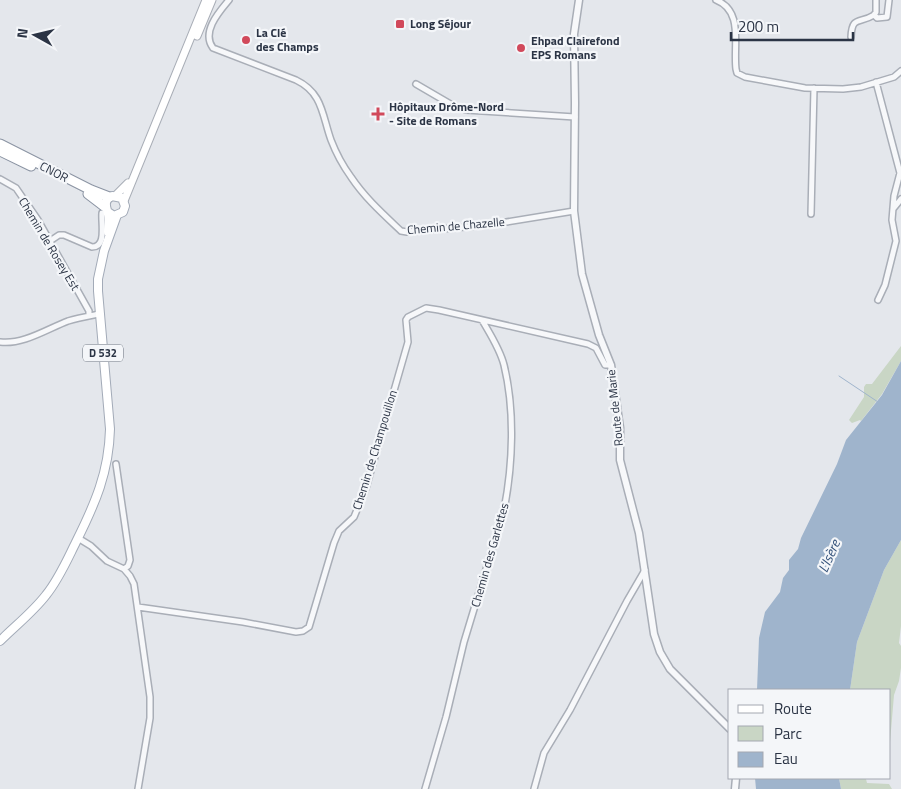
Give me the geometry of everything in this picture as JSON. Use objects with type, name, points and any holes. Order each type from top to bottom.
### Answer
[{"type":"highway","name":"CNOR","points":[[0,144],[98,193],[112,196]]},
{"type":"highway","name":"CNOR","points":[[0,151],[89,194],[105,211]]},
{"type":"main road","points":[[136,172],[129,182],[105,203],[105,211],[117,215],[124,209],[124,201],[170,90],[206,0]]},
{"type":"main road","points":[[170,90],[189,53],[212,0]]},
{"type":"main road","points":[[112,196],[124,201]]},
{"type":"main road","name":"D 532","points":[[105,211],[107,242]]},
{"type":"main road","name":"D 532","points":[[0,641],[46,595],[60,574],[99,492],[110,445],[109,409],[99,314],[98,279],[107,242],[117,215]]},
{"type":"street","name":"Chemin de Chazelle","points":[[229,0],[221,9],[209,32],[210,44],[218,51],[306,85],[320,103],[334,148],[351,177],[371,202],[401,230],[406,232],[488,225],[574,211]]},
{"type":"street","name":"Route de Marie","points":[[579,0],[574,34],[574,211],[582,274],[611,365],[620,428],[620,460],[639,533],[654,634],[660,652],[670,669],[728,727]]},
{"type":"street","points":[[716,0],[724,1],[732,14],[735,25],[735,64],[737,73],[745,77],[814,88],[843,89],[894,77],[901,71]]},
{"type":"street","points":[[874,16],[876,0]]},
{"type":"street","points":[[851,36],[852,25],[855,22],[874,16],[877,18],[887,17],[889,0]]},
{"type":"street","points":[[876,82],[900,173],[894,196],[892,220],[896,241],[885,285],[878,300]]},
{"type":"street","points":[[416,84],[452,106],[466,110],[575,117]]},
{"type":"street","points":[[811,214],[814,88]]},
{"type":"street","points":[[894,151],[901,160]]},
{"type":"street","name":"Chemin de Rosey Est","points":[[0,179],[16,188],[38,220],[89,312],[89,316]]},
{"type":"street","points":[[893,209],[901,199]]},
{"type":"street","points":[[50,241],[64,235],[92,247],[100,245],[105,211]]},
{"type":"street","name":"Chemin de Champouillon","points":[[138,607],[243,622],[296,632],[303,631],[309,627],[334,543],[339,531],[354,517],[366,488],[408,342],[406,320],[408,317],[426,308],[482,320]]},
{"type":"street","points":[[0,342],[22,340],[69,321],[99,314]]},
{"type":"street","points":[[482,320],[588,344],[596,348],[605,365],[611,365]]},
{"type":"street","name":"Chemin des Garlettes","points":[[425,789],[446,717],[464,642],[504,510],[508,490],[511,431],[504,364],[482,320]]},
{"type":"street","points":[[116,464],[130,560],[128,566],[124,568]]},
{"type":"street","points":[[78,538],[91,546],[107,561],[124,568],[134,584],[150,697],[150,718],[138,789]]},
{"type":"street","points":[[534,789],[544,753],[570,710],[645,570]]},
{"type":"green space","points":[[901,346],[901,361],[882,394],[861,421],[852,423],[849,420],[864,397],[864,387],[866,384],[872,384]]},
{"type":"green space","points":[[901,540],[901,626],[899,643],[901,646],[901,668],[894,695],[891,730],[891,689],[850,689],[857,642],[884,570]]},
{"type":"green space","points":[[839,779],[866,779],[867,783],[889,784],[892,789],[841,789]]},
{"type":"water","name":"L'Isère","points":[[901,361],[901,540],[884,570],[857,642],[850,689],[757,689],[759,638],[765,612],[780,592],[783,578],[789,570],[789,560],[798,549],[801,538],[837,464],[846,440],[882,395]]},
{"type":"water","points":[[755,779],[839,779],[841,789],[756,789]]},
{"type":"waterway","points":[[839,376],[878,402]]},
{"type":"place","name":"Long Séjour","points":[[400,24]]},
{"type":"place","name":"La Clé des Champs","points":[[246,40]]},
{"type":"place","name":"Ehpad Clairefond EPS Romans","points":[[521,48]]},
{"type":"place","name":"Hôpitaux Drôme-Nord - Site de Romans","points":[[378,114]]}]
